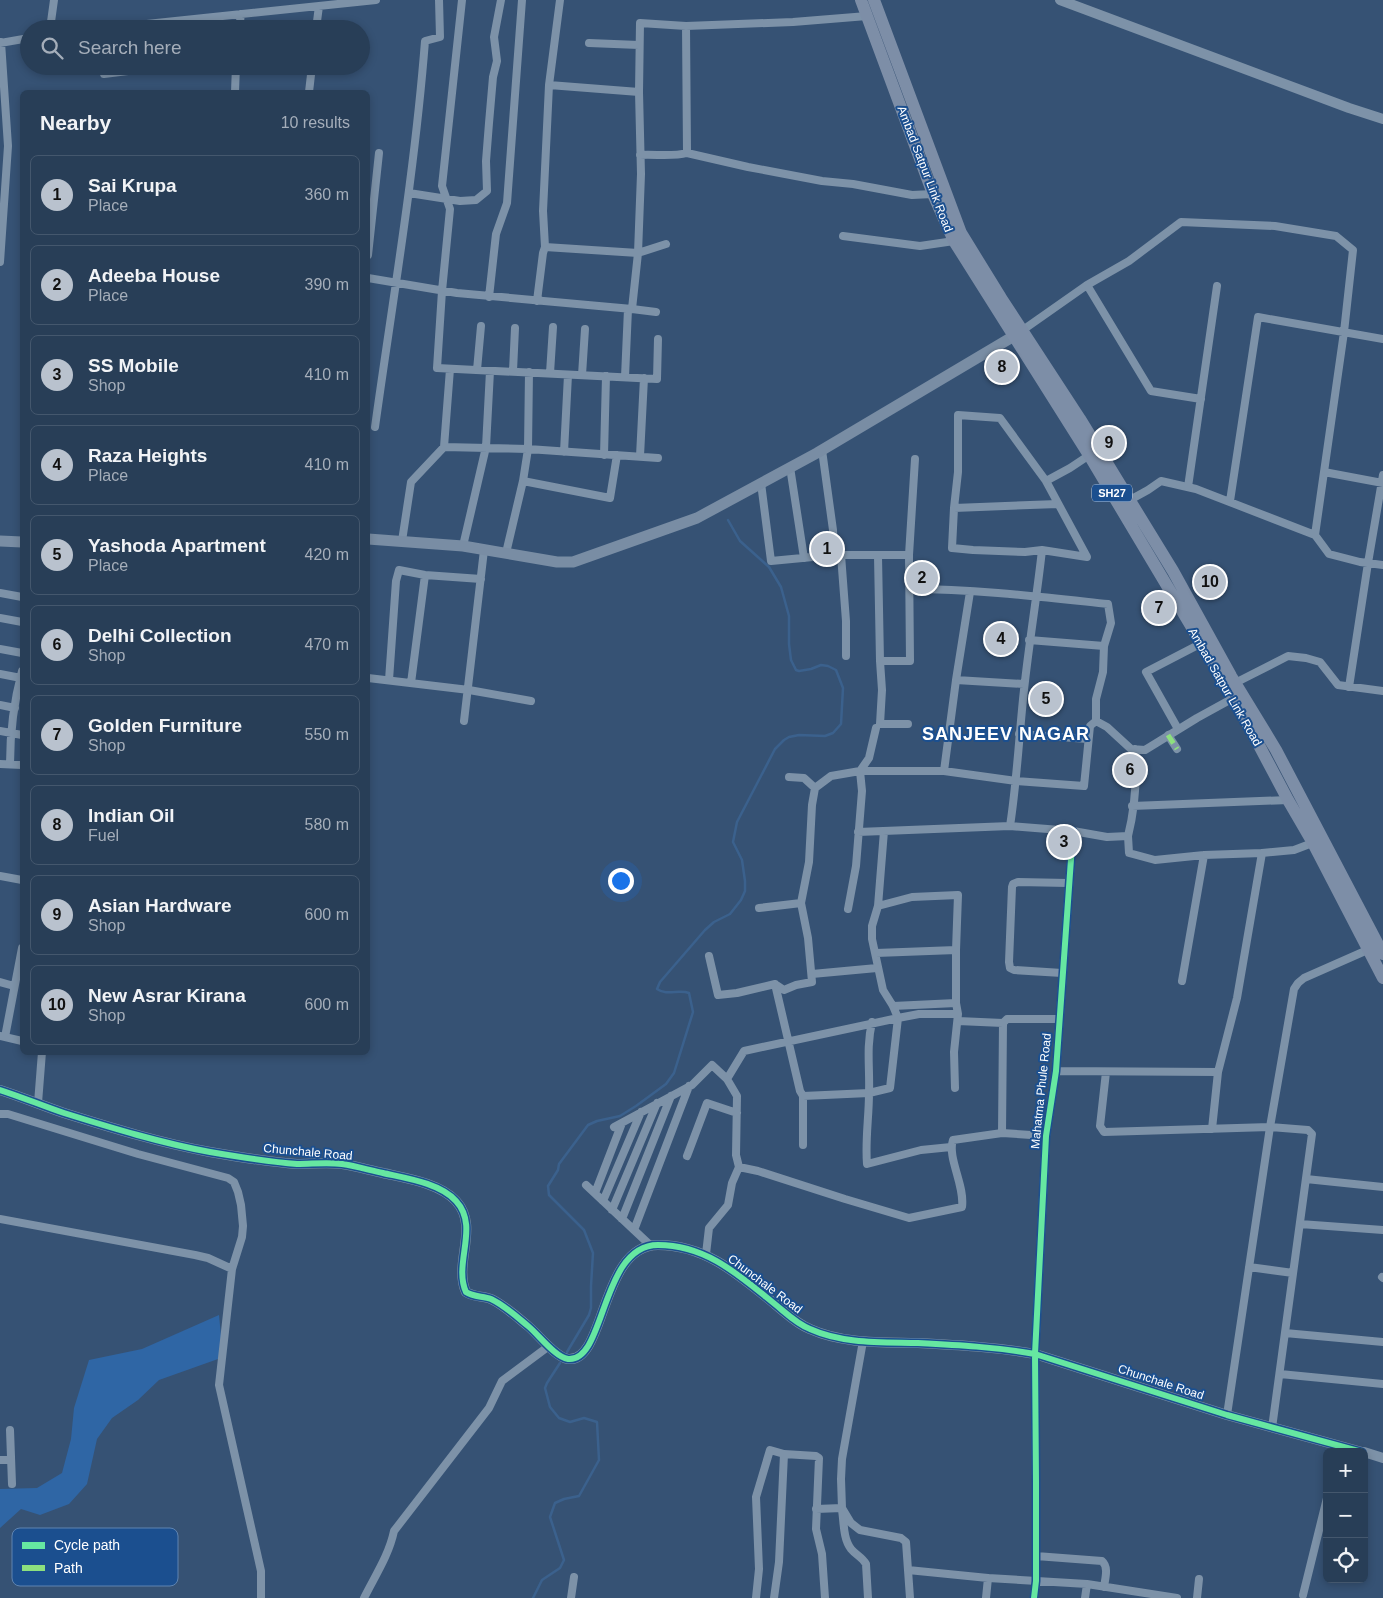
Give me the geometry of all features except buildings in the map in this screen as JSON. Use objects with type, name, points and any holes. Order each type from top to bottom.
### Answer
[{"type":"main road","name":"Ambad Satpur Link Road","points":[[861,0],[933,194],[954,241],[1018,333],[1124,502],[1200,644],[1237,692],[1276,750],[1318,840],[1378,947],[1383,978]]},
{"type":"main road","name":"Ambad Satpur Link Road","points":[[874,0],[961,233],[1018,333]]},
{"type":"main road","points":[[370,539],[463,546],[557,562],[573,562],[697,518],[822,450],[1018,333]]},
{"type":"main road","name":"Ambad Satpur Link Road","points":[[1124,502],[1173,571],[1237,692],[1288,800],[1318,840]]},
{"type":"main road","points":[[0,542],[20,542]]},
{"type":"street","points":[[51,20],[54,0]]},
{"type":"street","points":[[184,20],[376,0]]},
{"type":"street","points":[[375,427],[409,193],[425,41],[440,37],[440,0]]},
{"type":"street","points":[[462,0],[442,186],[450,210],[437,368],[657,379],[658,339]]},
{"type":"street","points":[[409,193],[460,201],[476,200],[487,191],[488,123],[493,76],[497,61],[494,37],[501,0]]},
{"type":"street","points":[[489,297],[496,234],[506,203],[522,0]]},
{"type":"street","points":[[537,301],[545,247],[543,211],[549,85],[560,0]]},
{"type":"street","points":[[1060,0],[1383,119]]},
{"type":"street","points":[[317,20],[319,6]]},
{"type":"street","points":[[241,14],[241,20]]},
{"type":"street","points":[[625,377],[630,309],[638,253],[641,174],[640,23],[686,26],[794,22],[867,16]]},
{"type":"street","points":[[686,26],[687,153]]},
{"type":"street","points":[[0,262],[8,146],[0,43],[20,40]]},
{"type":"street","points":[[589,44],[639,45]]},
{"type":"street","points":[[235,90],[236,75]]},
{"type":"street","points":[[309,90],[311,75]]},
{"type":"street","points":[[549,85],[639,92]]},
{"type":"street","points":[[370,236],[379,153]]},
{"type":"street","points":[[640,155],[678,155],[687,153],[822,181],[853,184],[912,195],[933,194]]},
{"type":"street","points":[[1018,333],[1087,285],[1129,261],[1181,222],[1275,226],[1336,236],[1353,250],[1344,332],[1315,535]]},
{"type":"street","points":[[843,236],[920,246],[954,241]]},
{"type":"street","points":[[545,247],[638,253],[666,244]]},
{"type":"street","points":[[370,278],[489,297],[656,312]]},
{"type":"street","points":[[1087,285],[1151,391],[1201,399]]},
{"type":"street","points":[[1188,487],[1218,286]]},
{"type":"street","points":[[1230,501],[1258,317],[1383,340]]},
{"type":"street","points":[[477,370],[481,326]]},
{"type":"street","points":[[550,373],[553,327]]},
{"type":"street","points":[[513,371],[515,328]]},
{"type":"street","points":[[582,375],[585,329]]},
{"type":"street","points":[[402,541],[411,482],[444,447],[450,369]]},
{"type":"street","points":[[463,546],[486,448],[490,371]]},
{"type":"street","points":[[506,554],[523,481],[528,449],[529,372]]},
{"type":"street","points":[[564,452],[568,375]]},
{"type":"street","points":[[604,454],[606,376]]},
{"type":"street","points":[[640,456],[644,378]]},
{"type":"street","points":[[958,415],[1000,418],[1046,482],[1088,557],[1042,550],[1024,552],[952,548],[958,472],[958,415]]},
{"type":"street","points":[[444,447],[528,449],[658,458]]},
{"type":"street","points":[[822,450],[846,621],[846,656]]},
{"type":"street","points":[[1046,482],[1094,453]]},
{"type":"street","points":[[523,481],[610,498],[617,455]]},
{"type":"street","points":[[880,661],[910,661],[909,555],[914,459]]},
{"type":"street","points":[[790,467],[804,558]]},
{"type":"street","points":[[1324,472],[1383,480],[1368,563],[1350,687]]},
{"type":"street","points":[[1124,502],[1161,481],[1188,487],[1230,501],[1315,535],[1330,554],[1383,565]]},
{"type":"street","points":[[761,483],[771,561],[838,555],[909,555]]},
{"type":"street","points":[[954,508],[1058,504]]},
{"type":"street","points":[[464,721],[484,550]]},
{"type":"street","points":[[1010,826],[1029,640],[1037,596],[1042,550]]},
{"type":"street","points":[[878,556],[882,690],[880,724],[908,724]]},
{"type":"street","points":[[389,680],[396,581],[399,570],[425,575],[481,579]]},
{"type":"street","points":[[412,683],[425,575]]},
{"type":"street","points":[[910,589],[938,589],[1037,596],[1108,604],[1111,623],[1104,646],[1103,672],[1096,699],[1096,721]]},
{"type":"street","points":[[944,772],[970,592]]},
{"type":"street","points":[[0,593],[20,597]]},
{"type":"street","points":[[0,618],[20,622]]},
{"type":"street","points":[[1029,640],[1104,646]]},
{"type":"street","points":[[1178,729],[1146,672],[1200,644]]},
{"type":"street","points":[[0,648],[20,653]]},
{"type":"street","points":[[1096,721],[1107,727],[1131,749],[1145,750],[1237,692],[1288,656],[1320,662],[1338,685],[1383,691]]},
{"type":"street","points":[[0,674],[20,674]]},
{"type":"street","points":[[370,678],[468,690],[531,701]]},
{"type":"street","points":[[956,680],[1024,684]]},
{"type":"street","points":[[10,764],[15,708],[20,684]]},
{"type":"street","points":[[0,705],[15,708]]},
{"type":"street","points":[[709,956],[718,995],[737,993],[775,984],[784,990],[796,985],[812,982],[807,931],[801,903],[809,862],[812,804],[815,788],[831,776],[860,772],[944,772],[1016,781],[1084,786],[1090,726],[1096,721]]},
{"type":"street","points":[[848,909],[856,866],[862,791],[860,772],[869,758],[876,728]]},
{"type":"street","points":[[0,731],[20,735]]},
{"type":"street","points":[[1019,734],[1088,739]]},
{"type":"street","points":[[1168,735],[1177,749]]},
{"type":"street","points":[[1135,749],[1137,773],[1132,819],[1128,836],[1130,853],[1155,860],[1204,855],[1262,854],[1294,850],[1318,840]]},
{"type":"street","points":[[0,764],[20,765]]},
{"type":"street","points":[[788,777],[804,778],[815,788]]},
{"type":"street","points":[[1132,806],[1288,800]]},
{"type":"street","points":[[858,832],[1010,826],[1073,831],[1107,837],[1128,836]]},
{"type":"street","points":[[803,1096],[869,1093],[890,1088],[898,1018],[883,990],[872,939],[872,926],[878,906],[884,831]]},
{"type":"street","name":"Mahatma Phule Road","points":[[1034,1598],[1036,1556],[1034,1354],[1046,1136],[1056,1071],[1073,831]]},
{"type":"street","points":[[1212,1129],[1218,1072],[1237,998],[1262,854]]},
{"type":"street","points":[[1182,981],[1204,855]]},
{"type":"street","points":[[0,876],[20,880]]},
{"type":"street","points":[[1062,972],[1014,970],[1010,968],[1008,962],[1012,887],[1013,884],[1018,882],[1068,883]]},
{"type":"street","points":[[878,906],[912,897],[958,895],[956,950],[956,1003],[958,1017],[954,1052],[955,1088]]},
{"type":"street","points":[[759,908],[801,903]]},
{"type":"street","points":[[1227,1415],[1270,1127],[1294,989],[1304,978],[1378,947]]},
{"type":"street","points":[[876,953],[956,950]]},
{"type":"street","points":[[20,958],[2,1037],[20,1041]]},
{"type":"street","points":[[812,974],[878,968]]},
{"type":"street","points":[[0,982],[14,986]]},
{"type":"street","points":[[775,984],[787,1041],[803,1096],[803,1145]]},
{"type":"street","points":[[893,1006],[956,1003]]},
{"type":"street","points":[[727,1078],[744,1051],[872,1022],[919,1014],[1003,1022],[1007,1020],[1059,1019]]},
{"type":"street","points":[[872,1022],[868,1037],[867,1164],[921,1150],[951,1147]]},
{"type":"street","points":[[1002,1133],[1003,1022]]},
{"type":"street","points":[[38,1104],[42,1055]]},
{"type":"street","points":[[614,1127],[689,1086],[712,1065],[727,1078],[737,1096],[736,1155],[739,1167],[732,1182],[728,1205],[710,1228],[706,1254]]},
{"type":"street","points":[[1056,1071],[1218,1072]]},
{"type":"street","points":[[1106,1072],[1100,1126],[1104,1132],[1270,1127],[1308,1130],[1312,1134],[1272,1428]]},
{"type":"street","points":[[634,1230],[689,1086]]},
{"type":"street","name":"Chunchale Road","points":[[0,1090],[65,1113],[141,1136],[190,1148],[225,1155],[295,1164],[343,1164],[414,1180],[442,1191],[457,1202],[465,1216],[467,1230],[463,1274],[466,1292],[498,1303],[527,1325],[558,1355],[568,1359],[581,1355],[587,1349],[607,1298],[622,1268],[634,1254],[640,1249],[650,1246],[670,1246],[706,1254],[741,1276],[801,1325],[830,1336],[863,1342],[973,1346],[1008,1349],[1034,1354],[1336,1448]]},
{"type":"street","points":[[622,1219],[671,1096]]},
{"type":"street","points":[[612,1210],[657,1103]]},
{"type":"street","points":[[687,1156],[707,1103],[737,1113]]},
{"type":"street","points":[[603,1201],[641,1112]]},
{"type":"street","points":[[0,1114],[8,1114],[138,1154],[228,1178],[234,1182],[243,1216],[242,1237],[232,1269],[219,1385],[261,1570],[261,1598]]},
{"type":"street","points":[[595,1193],[622,1122]]},
{"type":"street","points":[[739,1167],[758,1171],[909,1218],[962,1207],[961,1187],[951,1147],[953,1140],[1002,1133],[1046,1136]]},
{"type":"street","points":[[1306,1179],[1383,1187]]},
{"type":"street","points":[[586,1185],[650,1246]]},
{"type":"street","points":[[0,1219],[195,1255],[208,1258],[232,1269]]},
{"type":"street","points":[[1300,1224],[1383,1230]]},
{"type":"street","points":[[1249,1266],[1293,1273]]},
{"type":"street","points":[[1285,1333],[1383,1342]]},
{"type":"street","points":[[863,1342],[842,1459],[841,1478],[845,1532],[849,1547],[866,1564],[868,1598]]},
{"type":"street","points":[[364,1598],[381,1566],[394,1531],[488,1408],[502,1381],[549,1346]]},
{"type":"street","points":[[1280,1374],[1383,1384]]},
{"type":"street","points":[[10,1430],[12,1484]]},
{"type":"street","points":[[756,1598],[759,1570],[756,1496],[770,1450],[784,1454],[816,1456],[820,1458],[816,1529],[822,1554],[825,1598]]},
{"type":"street","points":[[774,1598],[779,1562],[784,1454]]},
{"type":"street","name":"Chunchale Road","points":[[1368,1454],[1383,1458]]},
{"type":"street","points":[[0,1460],[11,1460]]},
{"type":"street","points":[[816,1509],[842,1508]]},
{"type":"street","points":[[842,1508],[856,1528],[904,1540],[907,1546],[910,1598]]},
{"type":"street","points":[[1303,1595],[1323,1514]]},
{"type":"street","points":[[1036,1556],[1102,1561],[1106,1567],[1104,1587]]},
{"type":"street","points":[[908,1570],[988,1578],[1087,1584],[1177,1598]]},
{"type":"street","points":[[571,1598],[574,1577]]},
{"type":"street","points":[[986,1598],[988,1578]]},
{"type":"street","points":[[1197,1598],[1199,1579]]},
{"type":"street","points":[[1085,1598],[1087,1584]]},
{"type":"shaded area","points":[[219,1315],[222,1346],[218,1359],[159,1380],[138,1400],[112,1418],[97,1439],[87,1484],[69,1504],[40,1515],[21,1509],[0,1528],[0,1489],[37,1488],[62,1473],[71,1439],[74,1408],[89,1360],[142,1349]]},
{"type":"waterway","points":[[567,1352],[589,1315],[591,1308],[593,1253],[584,1230],[549,1195],[548,1186],[558,1170],[559,1164],[588,1125],[620,1116],[666,1084],[674,1073],[693,1012],[689,993],[661,991],[657,989],[660,982],[705,930],[714,922],[730,914],[741,900],[745,891],[745,881],[742,860],[733,842],[737,822],[775,749],[789,737],[799,735],[825,736],[833,733],[841,724],[843,688],[836,670],[821,665],[811,669],[796,670],[791,660],[789,616],[781,587],[769,567],[740,541],[728,520]]},
{"type":"waterway","points":[[533,1598],[542,1580],[560,1568],[564,1560],[550,1517],[555,1503],[579,1496],[599,1460],[597,1422],[584,1418],[570,1422],[559,1418],[550,1407],[545,1388],[560,1363]]},
{"type":"marked path","points":[[1168,735],[1177,749]]},
{"type":"cycle path","points":[[1034,1598],[1036,1581],[1035,1354],[1046,1136],[1056,1071],[1073,831]]},
{"type":"cycle path","points":[[0,1090],[118,1130],[173,1144],[275,1162],[347,1165],[412,1179],[441,1190],[456,1201],[463,1211],[466,1222],[462,1269],[466,1292],[501,1304],[528,1326],[552,1350],[568,1359],[580,1355],[590,1343],[614,1282],[625,1263],[639,1250],[658,1245],[676,1246],[692,1250],[722,1264],[749,1283],[796,1322],[823,1334],[849,1340],[962,1346],[1035,1354],[1227,1415],[1347,1448]]},
{"type":"place","name":"Indian Oil","points":[[1002,367]]},
{"type":"place","name":"Asian Hardware","points":[[1109,443]]},
{"type":"place","name":"Sai Krupa","points":[[827,549]]},
{"type":"place","name":"Adeeba House","points":[[922,578]]},
{"type":"place","name":"New Asrar Kirana","points":[[1210,582]]},
{"type":"place","name":"Golden Furniture","points":[[1159,608]]},
{"type":"place","name":"Raza Heights","points":[[1001,639]]},
{"type":"place","name":"Yashoda Apartment","points":[[1046,699]]},
{"type":"place","name":"Delhi Collection","points":[[1130,770]]},
{"type":"place","name":"SS Mobile","points":[[1064,842]]},
{"type":"district","name":"SANJEEV NAGAR","points":[[1006,734]]}]
